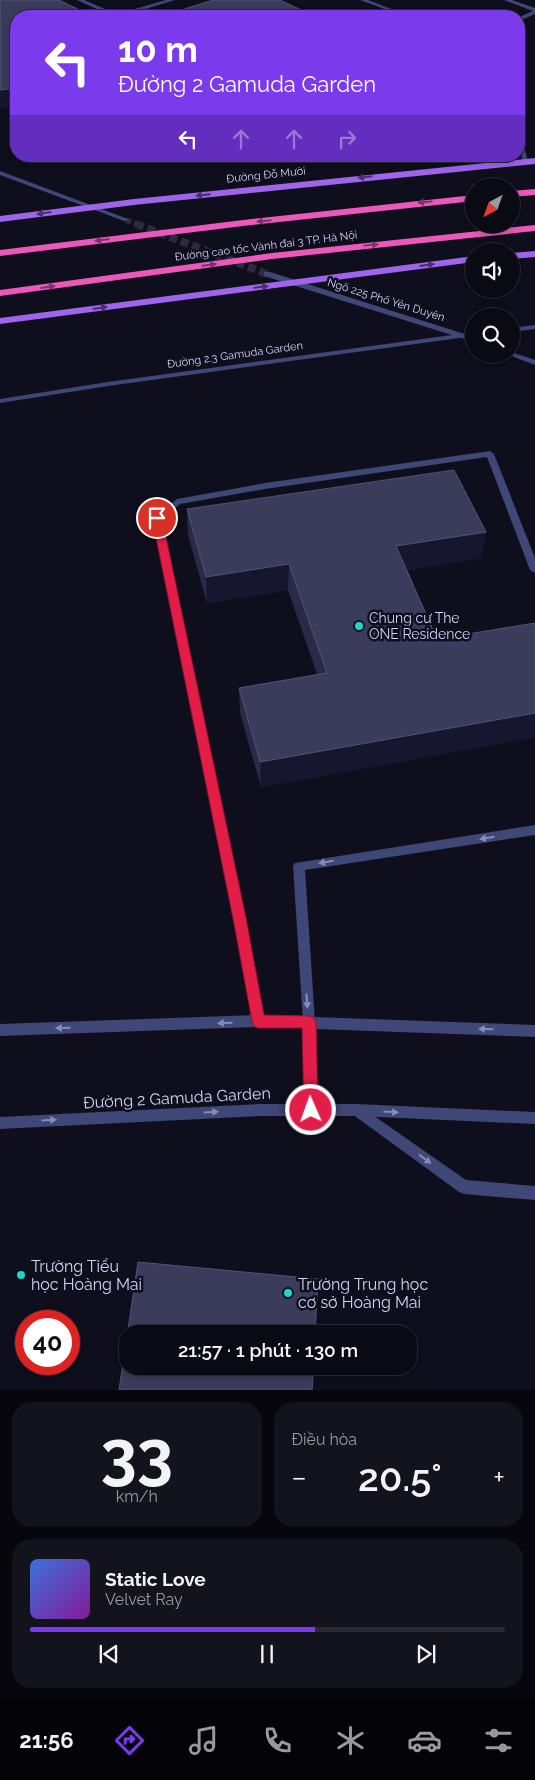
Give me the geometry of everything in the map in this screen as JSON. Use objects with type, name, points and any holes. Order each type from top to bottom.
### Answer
[{"type":"highway","points":[[520,193],[535,192]]},
{"type":"highway","name":"Đường cao tốc Vành đai 3 TP. Hà Nội","points":[[0,253],[234,224],[465,199]]},
{"type":"highway","name":"Đường cao tốc Vành đai 3 TP. Hà Nội","points":[[0,293],[272,256],[535,228]]},
{"type":"main road","name":"Đường Đỗ Mười","points":[[0,219],[89,207],[531,162]]},
{"type":"main road","points":[[520,255],[535,254]]},
{"type":"main road","points":[[0,321],[465,260]]},
{"type":"street","points":[[80,0],[103,10]]},
{"type":"street","points":[[138,10],[172,0]]},
{"type":"street","points":[[363,0],[390,10]]},
{"type":"street","points":[[507,0],[535,11]]},
{"type":"street","points":[[525,148],[531,162]]},
{"type":"street","points":[[0,173],[126,220]]},
{"type":"street","name":"Ngõ 225 Phố Yên Duyên","points":[[267,274],[465,337]]},
{"type":"street","points":[[520,329],[535,327]]},
{"type":"street","name":"Đường 2.3 Gamuda Garden","points":[[0,401],[465,335]]},
{"type":"street","points":[[520,358],[535,363]]},
{"type":"street","points":[[258,1021],[240,918],[157,518],[178,502],[264,486],[490,454],[535,570]]},
{"type":"street","points":[[311,1110],[309,1022],[299,866],[535,830]]},
{"type":"street","points":[[0,1030],[258,1021],[535,1031]]},
{"type":"street","name":"Đường 2 Gamuda Garden","points":[[0,1123],[260,1110],[357,1110],[535,1118]]},
{"type":"street","points":[[357,1110],[464,1187],[535,1193]]},
{"type":"building","points":[[0,0],[59,0],[80,10],[10,10],[10,89],[0,90]]},
{"type":"building","points":[[213,0],[280,0],[301,10],[181,10]]},
{"type":"building","name":"Chung cư The ONE Residence","points":[[454,470],[486,532],[396,546],[437,639],[535,623],[535,713],[260,762],[239,688],[327,673],[289,564],[206,577],[187,509]]},
{"type":"building","points":[[138,1262],[318,1279],[315,1325],[129,1325]]},
{"type":"building","points":[[121,1375],[313,1375],[312,1390],[119,1390]]},
{"type":"tunnel","points":[[126,220],[139,225]]},
{"type":"tunnel","points":[[136,224],[267,274]]},
{"type":"place","name":"Chung cư The ONE Residence","points":[[359,626]]},
{"type":"place","name":"Trường Tiểu học Hoàng Mai","points":[[21,1275]]},
{"type":"place","name":"Trường Trung học cơ sở Hoàng Mai","points":[[288,1293]]},
{"type":"route","points":[[157,518],[240,918],[258,1021],[309,1022],[311,1110]]}]
